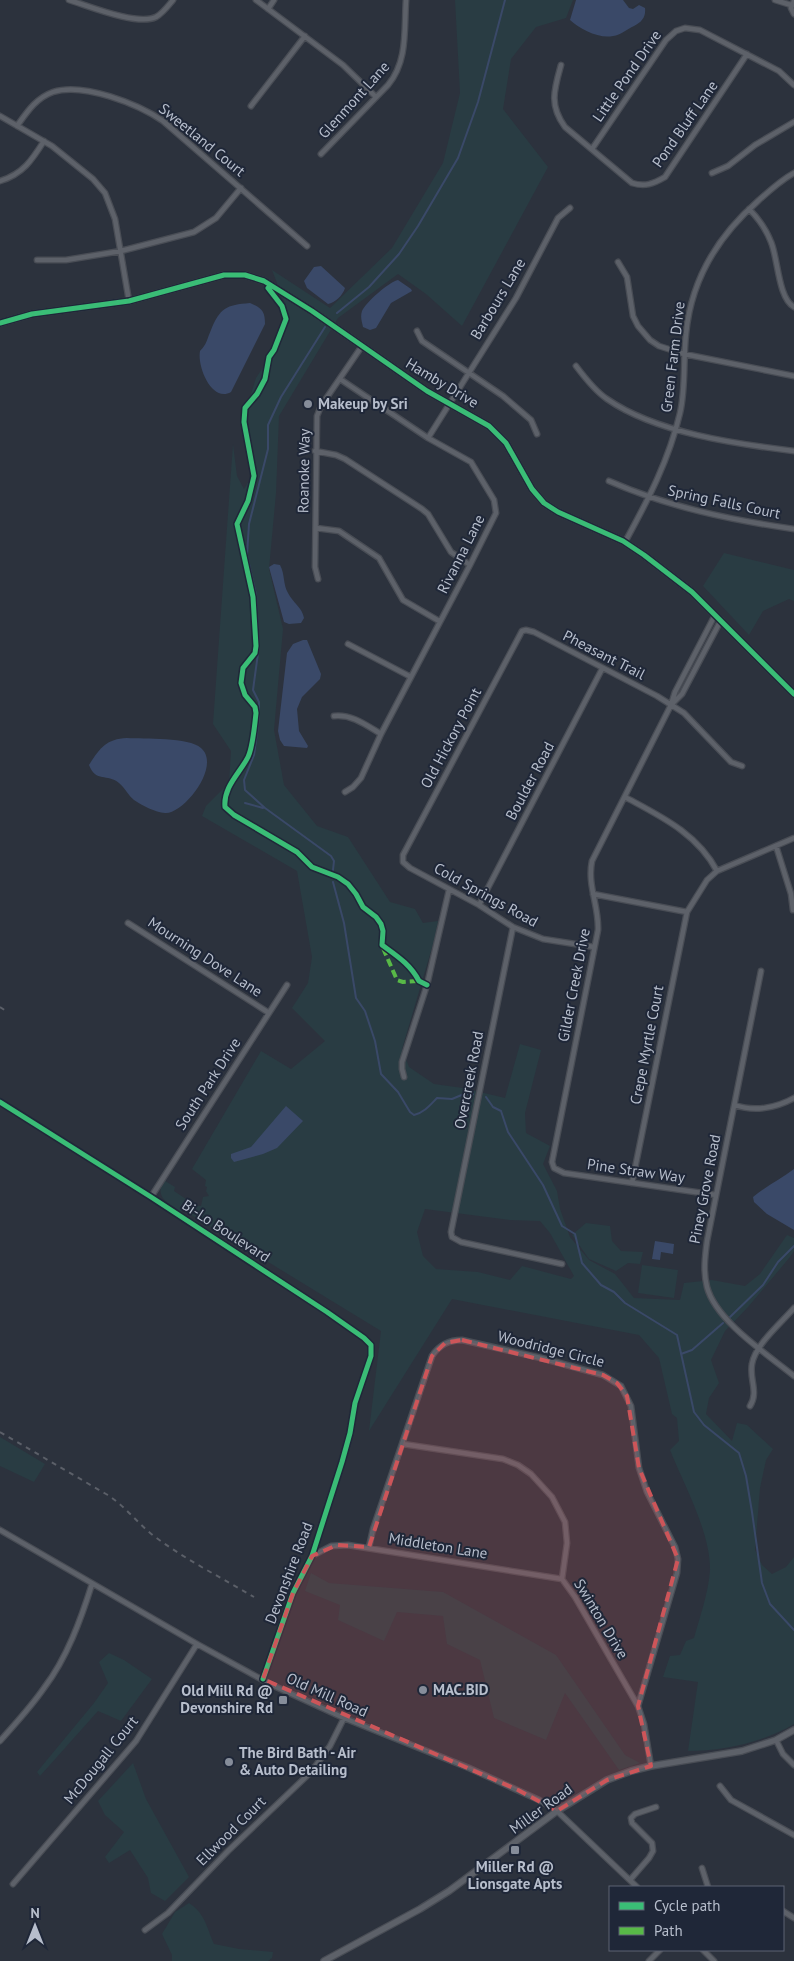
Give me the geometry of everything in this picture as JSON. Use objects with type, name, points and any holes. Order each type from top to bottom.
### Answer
[{"type":"street","points":[[69,0],[123,16],[144,19],[158,16],[173,0]]},
{"type":"street","points":[[256,0],[343,65],[376,97]]},
{"type":"street","points":[[268,9],[274,0]]},
{"type":"street","name":"Glenmont Lane","points":[[321,154],[392,80],[402,60],[406,0]]},
{"type":"street","points":[[775,0],[793,3],[794,14]]},
{"type":"street","name":"Little Pond Drive","points":[[592,149],[666,40],[676,31],[685,28],[700,30],[747,54],[779,71],[794,85]]},
{"type":"street","points":[[251,106],[305,36]]},
{"type":"street","name":"Pond Bluff Lane","points":[[561,65],[554,97],[556,113],[565,127],[632,183],[642,186],[654,184],[665,177],[747,54]]},
{"type":"street","name":"Sweetland Court","points":[[17,126],[33,105],[52,92],[70,89],[99,94],[140,108],[163,121],[307,246]]},
{"type":"street","points":[[0,116],[44,141],[94,179],[105,193],[113,210],[128,300]]},
{"type":"street","points":[[712,173],[728,166],[754,145],[794,122]]},
{"type":"street","points":[[0,181],[16,175],[28,166],[44,141]]},
{"type":"street","name":"Green Farm Drive","points":[[625,542],[664,468],[676,429],[683,393],[684,354],[690,311],[695,289],[705,266],[722,239],[749,209],[771,189],[794,173]]},
{"type":"street","points":[[37,260],[66,260],[121,251],[194,232],[216,218],[241,188]]},
{"type":"street","name":"Barbours Lane","points":[[428,438],[516,298],[558,218],[570,208]]},
{"type":"street","points":[[749,209],[768,234],[776,257],[782,289],[786,300],[794,307]]},
{"type":"street","points":[[618,262],[627,277],[633,316],[638,326],[650,340],[659,346],[684,354],[794,376]]},
{"type":"street","name":"Hamby Drive","points":[[0,323],[32,314],[128,300],[215,277],[234,274],[264,280],[427,391],[480,420],[498,434],[510,450],[532,488],[544,503],[558,512],[625,542],[692,592],[794,694]]},
{"type":"street","points":[[417,331],[422,341],[503,396],[531,420],[537,434]]},
{"type":"street","name":"Roanoke Way","points":[[318,578],[315,567],[315,451],[318,411],[362,346]]},
{"type":"street","points":[[576,366],[590,384],[606,399],[645,420],[676,429],[756,446],[794,451]]},
{"type":"street","name":"Rivanna Lane","points":[[340,379],[428,438],[471,462],[494,500],[496,512],[361,778],[353,787],[345,792]]},
{"type":"street","points":[[315,451],[336,455],[422,509],[428,514],[451,552],[470,565]]},
{"type":"street","name":"Spring Falls Court","points":[[609,481],[668,504],[750,523],[794,530]]},
{"type":"street","points":[[316,528],[339,531],[379,558],[403,600],[440,621]]},
{"type":"street","name":"Gilder Creek Drive","points":[[554,1168],[552,1162],[599,924],[590,878],[592,861],[715,614]]},
{"type":"street","name":"Gilder Creek Drive","points":[[671,705],[682,694],[721,620]]},
{"type":"street","name":"Pheasant Trail","points":[[524,630],[534,632],[684,713],[731,762],[742,766]]},
{"type":"street","name":"Old Hickory Point","points":[[403,859],[524,630]]},
{"type":"street","points":[[348,644],[411,677]]},
{"type":"street","name":"Boulder Road","points":[[479,905],[602,669]]},
{"type":"street","points":[[334,716],[343,715],[354,719],[382,734]]},
{"type":"street","points":[[625,797],[683,830],[712,861],[717,871]]},
{"type":"street","points":[[593,894],[687,912],[707,880],[717,871],[794,838]]},
{"type":"street","points":[[776,846],[791,894],[793,910]]},
{"type":"street","name":"Cold Springs Road","points":[[403,859],[406,865],[479,905],[513,928],[543,939],[594,947]]},
{"type":"street","points":[[404,1077],[402,1062],[427,984],[449,890]]},
{"type":"street","name":"Crepe Myrtle Court","points":[[632,1183],[687,912]]},
{"type":"street","name":"Mourning Dove Lane","points":[[128,923],[269,1013]]},
{"type":"street","name":"Overcreek Road","points":[[513,928],[452,1228],[452,1237],[461,1242],[562,1264]]},
{"type":"street","name":"Piney Grove Road","points":[[761,971],[705,1259],[707,1287],[719,1312],[794,1376]]},
{"type":"street","name":"South Park Drive","points":[[151,1197],[286,985]]},
{"type":"street","points":[[735,1105],[756,1109],[778,1105],[794,1098]]},
{"type":"street","name":"Bi-Lo Boulevard","points":[[0,1102],[151,1197],[367,1340],[371,1348],[371,1356],[352,1418]]},
{"type":"street","name":"Pine Straw Way","points":[[554,1168],[564,1173],[716,1195]]},
{"type":"street","points":[[750,1406],[755,1395],[751,1374],[752,1363],[759,1347],[794,1308]]},
{"type":"street","name":"Woodridge Circle","points":[[368,1547],[432,1356],[440,1347],[450,1341],[462,1340],[541,1358],[603,1375],[621,1386],[631,1406],[636,1454],[643,1481],[652,1503],[673,1540],[678,1559],[673,1588],[638,1706]]},
{"type":"street","name":"Devonshire Road","points":[[263,1679],[293,1593],[312,1556],[348,1442],[352,1418]]},
{"type":"street","name":"Swinton Drive","points":[[403,1444],[503,1459],[518,1465],[531,1474],[552,1497],[565,1522],[568,1543],[562,1578],[638,1706],[644,1724],[651,1766]]},
{"type":"street","name":"Old Mill Road","points":[[0,1530],[197,1644],[263,1679],[344,1718],[469,1768],[540,1800],[558,1811],[637,1886]]},
{"type":"street","name":"Middleton Lane","points":[[312,1556],[337,1545],[368,1547],[562,1578]]},
{"type":"street","points":[[0,1741],[52,1677],[73,1634],[92,1584]]},
{"type":"street","name":"McDougall Court","points":[[13,1884],[136,1742],[197,1644]]},
{"type":"street","name":"Ellwood Court","points":[[145,1930],[168,1913],[228,1850],[311,1772],[330,1746],[344,1718]]},
{"type":"street","name":"Miller Road","points":[[324,1961],[420,1909],[450,1890],[558,1811],[607,1780],[651,1766],[742,1751],[776,1740],[794,1730]]},
{"type":"street","points":[[776,1740],[783,1754],[794,1765]]},
{"type":"street","points":[[720,1786],[731,1800],[794,1835]]},
{"type":"street","points":[[630,1880],[649,1858],[653,1850],[652,1843],[632,1823],[631,1818],[635,1814],[656,1807]]},
{"type":"street","points":[[702,1868],[708,1886]]},
{"type":"street","points":[[649,1961],[659,1951]]},
{"type":"street","points":[[704,1951],[714,1961]]},
{"type":"highlighted area","points":[[462,1340],[603,1375],[617,1383],[627,1396],[639,1468],[678,1559],[638,1706],[651,1766],[607,1780],[557,1811],[518,1790],[263,1679],[293,1593],[312,1556],[337,1545],[369,1547],[432,1356],[445,1343]]},
{"type":"shaded area","points":[[455,0],[573,0],[566,18],[536,27],[511,59],[503,109],[548,167],[462,326],[426,294],[398,274],[338,318],[279,416],[276,493],[269,569],[283,629],[274,730],[284,785],[317,826],[348,837],[390,902],[415,909],[423,923],[438,921],[434,941],[402,1049],[409,1067],[434,1084],[463,1088],[505,1098],[520,1044],[541,1050],[525,1113],[526,1133],[550,1146],[543,1164],[557,1191],[560,1209],[570,1237],[589,1260],[615,1274],[634,1298],[680,1300],[684,1283],[712,1280],[745,1286],[760,1274],[787,1235],[794,1238],[794,1251],[790,1257],[725,1331],[711,1360],[719,1383],[709,1398],[706,1414],[732,1441],[737,1423],[747,1425],[773,1449],[766,1460],[760,1488],[755,1550],[762,1565],[772,1574],[786,1567],[794,1557],[794,1724],[770,1736],[729,1747],[688,1751],[698,1682],[663,1677],[670,1656],[680,1655],[686,1641],[694,1638],[708,1588],[709,1556],[701,1525],[670,1450],[679,1441],[677,1418],[672,1414],[659,1358],[639,1335],[452,1299],[369,1431],[381,1331],[188,1213],[191,1205],[201,1206],[203,1197],[209,1196],[205,1186],[206,1180],[192,1169],[261,1051],[291,1069],[325,1041],[292,1008],[308,983],[312,957],[297,871],[202,816],[206,806],[229,783],[231,751],[213,724],[233,444],[237,476],[244,489],[252,476],[244,416],[256,378],[283,337],[287,309],[272,270],[330,308],[392,248],[443,163],[460,93]],"holes":[[[425,1209],[510,1220],[540,1221],[550,1233],[574,1276],[571,1279],[522,1266],[510,1280],[478,1272],[436,1269],[423,1256],[417,1232]]]},
{"type":"shaded area","points":[[724,553],[794,570],[794,601],[789,599],[763,611],[749,635],[703,586]]},
{"type":"shaded area","points":[[165,1181],[175,1187],[174,1191],[189,1201],[181,1212],[161,1196],[160,1191]]},
{"type":"shaded area","points":[[586,1223],[610,1226],[612,1241],[621,1251],[643,1252],[640,1264],[628,1263],[616,1271],[589,1259],[572,1235]]},
{"type":"shaded area","points":[[642,1265],[678,1270],[674,1298],[638,1293]]},
{"type":"shaded area","points":[[0,1437],[45,1464],[34,1482],[0,1466]]},
{"type":"shaded area","points":[[311,1573],[329,1583],[443,1592],[556,1655],[625,1755],[640,1763],[619,1770],[565,1693],[546,1740],[494,1718],[480,1660],[447,1644],[443,1616],[397,1612],[384,1641],[338,1620],[340,1605],[305,1591]]},
{"type":"shaded area","points":[[109,1653],[124,1660],[152,1679],[121,1721],[98,1711],[40,1776],[37,1772],[94,1703],[108,1683],[99,1662]]},
{"type":"shaded area","points":[[133,1763],[146,1799],[189,1877],[165,1901],[151,1893],[148,1878],[130,1850],[109,1863],[105,1857],[124,1832],[105,1815],[98,1801]]},
{"type":"shaded area","points":[[189,1903],[199,1911],[214,1944],[239,1949],[273,1952],[272,1958],[268,1961],[172,1961],[172,1955],[162,1934],[175,1912]]},
{"type":"water","points":[[576,0],[623,0],[629,8],[633,9],[639,5],[645,8],[645,14],[639,23],[621,33],[608,37],[596,35],[584,30],[570,20]]},
{"type":"water","points":[[321,266],[345,288],[338,298],[328,304],[307,288],[304,281],[314,267]]},
{"type":"water","points":[[398,280],[412,291],[391,303],[376,328],[370,330],[363,327],[361,315],[364,307],[384,288]]},
{"type":"water","points":[[250,303],[262,310],[265,324],[231,392],[224,394],[212,388],[207,382],[201,366],[200,351],[206,344],[214,323],[221,312],[235,305]]},
{"type":"water","points":[[274,564],[280,565],[286,590],[303,614],[304,618],[301,623],[289,624],[284,622],[269,567]]},
{"type":"water","points":[[307,640],[321,674],[320,679],[302,697],[297,709],[299,731],[308,746],[307,748],[284,746],[278,731],[287,653],[293,644]]},
{"type":"water","points":[[127,738],[187,742],[201,748],[206,756],[207,766],[198,788],[190,798],[173,812],[165,813],[145,806],[134,800],[115,780],[98,776],[92,771],[89,765],[104,746],[114,740]]},
{"type":"water","points":[[286,1106],[303,1121],[277,1148],[234,1162],[231,1154],[251,1147]]},
{"type":"water","points":[[794,1169],[794,1230],[767,1214],[754,1202],[753,1197]]},
{"type":"water","points":[[655,1241],[674,1244],[673,1254],[661,1252],[660,1260],[652,1259]]},
{"type":"waterway","points":[[337,313],[369,287],[399,254],[418,226],[458,158],[478,102],[505,0]]},
{"type":"waterway","points":[[325,327],[281,397],[268,425],[268,449],[249,524],[247,555],[256,595],[259,646],[253,690],[259,702],[259,717],[254,755],[244,780],[245,790],[265,808],[331,856],[334,861],[333,870]]},
{"type":"waterway","points":[[245,803],[263,808]]},
{"type":"waterway","points":[[333,882],[344,923],[356,998],[365,1011],[375,1041],[381,1074],[398,1092],[410,1112],[414,1115],[424,1110],[437,1098],[452,1099],[464,1094],[473,1094]]},
{"type":"waterway","points":[[486,1097],[493,1107],[501,1111],[508,1132],[543,1185],[562,1226],[575,1234],[582,1263],[601,1285],[614,1292],[625,1303],[677,1335],[694,1412],[704,1425],[739,1453],[746,1476],[762,1583],[770,1604],[794,1630]]},
{"type":"waterway","points":[[730,1317],[763,1285],[778,1262],[794,1246]]},
{"type":"waterway","points":[[681,1354],[692,1350],[723,1323]]},
{"type":"railway","points":[[0,1007],[6,1011]]},
{"type":"railway","points":[[0,1432],[106,1494],[120,1504],[151,1534],[169,1547],[254,1597]]},
{"type":"marked path","points":[[383,948],[397,980],[403,982],[419,981]]},
{"type":"cycle path","points":[[0,323],[32,314],[129,301],[224,275],[245,275],[264,281],[312,311],[427,391],[489,426],[506,443],[532,489],[544,503],[558,512],[623,541],[644,555],[692,592],[794,694]]},
{"type":"cycle path","points":[[268,288],[282,306],[286,319],[274,350],[269,357],[265,379],[257,394],[245,408],[244,422],[254,476],[248,501],[237,524],[253,597],[256,646],[255,653],[243,668],[241,683],[245,695],[255,707],[256,713],[248,757],[229,787],[225,807],[234,815],[297,852],[312,867],[338,877],[348,884],[363,907],[376,917],[381,924],[383,931],[382,945],[407,965],[419,981],[427,985]]},
{"type":"cycle path","points":[[0,1102],[151,1197],[327,1312],[371,1345],[371,1356],[355,1403],[350,1433],[342,1462],[312,1556],[293,1593],[263,1679]]},
{"type":"place","name":"Makeup by Sri","points":[[308,404]]},
{"type":"place","name":"MAC.BID","points":[[423,1690]]},
{"type":"place","name":"Old Mill Rd @ Devonshire Rd","points":[[283,1700]]},
{"type":"place","name":"The Bird Bath - Air & Auto Detailing","points":[[229,1762]]},
{"type":"place","name":"Miller Rd @ Lionsgate Apts","points":[[515,1850]]}]
